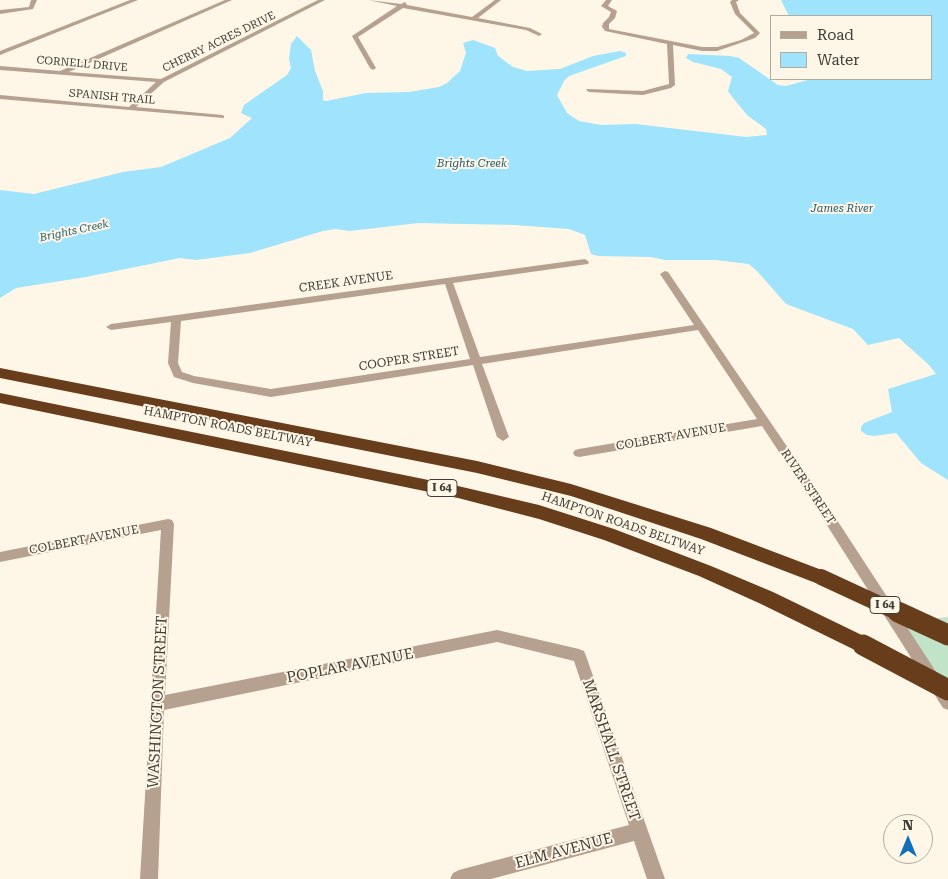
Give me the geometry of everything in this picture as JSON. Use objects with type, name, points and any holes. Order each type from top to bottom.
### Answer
[{"type":"highway","name":"HAMPTON ROADS BELTWAY","points":[[0,373],[458,463],[562,488],[705,533],[821,577],[948,634]]},
{"type":"highway","name":"HAMPTON ROADS BELTWAY","points":[[0,398],[458,492],[540,512],[608,534],[705,571],[767,598],[863,645],[948,690]]},
{"type":"street","points":[[0,12],[20,11],[31,8],[34,0]]},
{"type":"street","points":[[0,53],[135,0]]},
{"type":"street","points":[[61,72],[229,0]]},
{"type":"street","name":"CHERRY ACRES DRIVE","points":[[130,109],[162,81],[322,0]]},
{"type":"street","points":[[371,0],[528,29],[539,34]]},
{"type":"street","points":[[373,68],[355,36],[411,0]]},
{"type":"street","points":[[473,19],[498,0]]},
{"type":"street","points":[[609,0],[604,6],[614,11],[612,18],[606,23],[605,27],[607,30],[670,43],[717,49],[753,37],[757,33],[738,14],[734,6],[736,0]]},
{"type":"street","points":[[589,90],[643,93],[669,87],[672,85],[670,43]]},
{"type":"street","name":"CORNELL DRIVE","points":[[0,68],[162,81]]},
{"type":"street","name":"SPANISH TRAIL","points":[[0,97],[222,117]]},
{"type":"street","name":"CREEK AVENUE","points":[[111,327],[585,262]]},
{"type":"street","name":"RIVER STREET","points":[[665,274],[827,515],[948,703]]},
{"type":"street","points":[[448,281],[503,437]]},
{"type":"street","name":"COOPER STREET","points":[[176,318],[172,363],[178,374],[193,379],[271,393],[700,327]]},
{"type":"street","name":"COLBERT AVENUE","points":[[579,453],[764,422]]},
{"type":"street","name":"COLBERT AVENUE","points":[[0,557],[168,524]]},
{"type":"street","name":"WASHINGTON STREET","points":[[149,879],[168,524]]},
{"type":"street","name":"POPLAR AVENUE","points":[[157,704],[497,636],[543,647]]},
{"type":"street","name":"MARSHALL STREET","points":[[543,647],[579,656],[656,879]]},
{"type":"street","name":"ELM AVENUE","points":[[459,879],[639,831]]},
{"type":"green space","points":[[948,617],[948,709],[892,623]]},
{"type":"water","name":"James River","points":[[781,0],[948,0],[948,480],[921,463],[896,433],[874,436],[867,435],[861,431],[864,423],[892,412],[888,389],[936,374],[929,365],[899,338],[868,345],[853,329],[786,304],[749,264],[716,260],[665,260],[651,257],[598,256],[591,254],[585,235],[569,229],[515,225],[418,223],[350,231],[336,229],[323,231],[250,253],[196,260],[180,258],[86,277],[16,288],[0,298],[0,190],[34,194],[123,172],[161,167],[230,138],[252,118],[241,113],[244,105],[287,75],[291,68],[289,59],[291,44],[297,36],[311,50],[315,71],[323,91],[323,100],[326,101],[366,93],[409,92],[439,87],[447,83],[460,71],[466,53],[463,43],[473,40],[495,48],[498,56],[513,67],[527,71],[560,69],[593,56],[620,51],[626,53],[626,56],[569,76],[564,81],[557,95],[567,113],[579,121],[601,125],[636,124],[746,137],[767,135],[766,129],[747,115],[728,91],[732,77],[721,69],[693,62],[686,58],[688,54],[739,58],[778,85],[786,86],[807,80],[933,80],[933,15],[788,15]]},
{"type":"water label","name":"Brights Creek","points":[[472,164]]},
{"type":"water label","name":"Brights Creek","points":[[74,231]]}]
